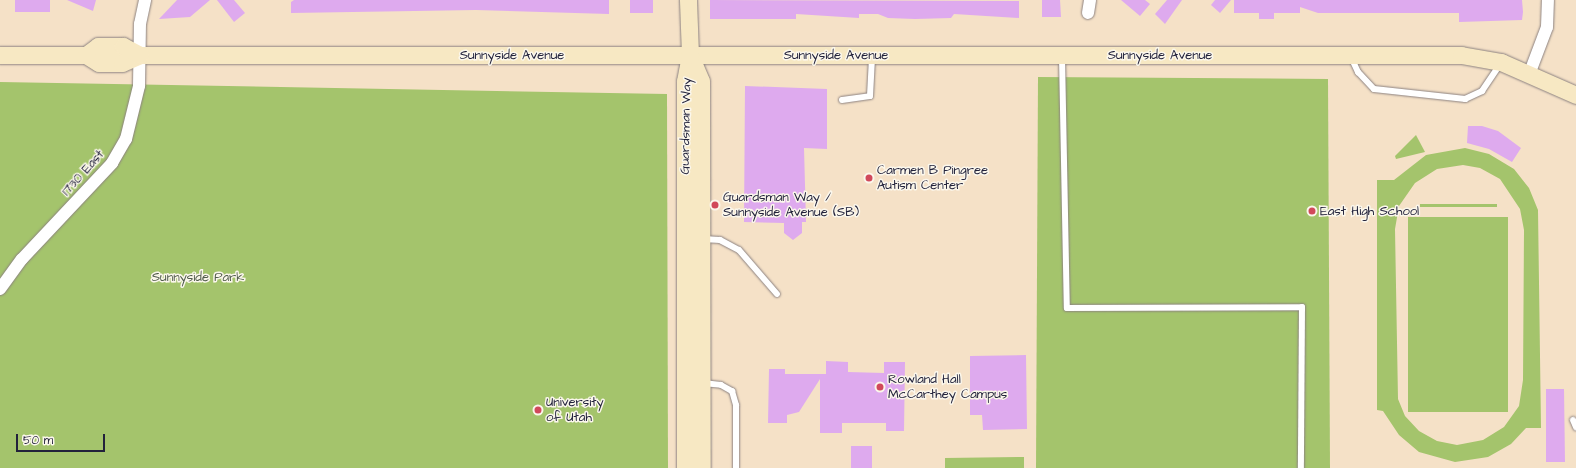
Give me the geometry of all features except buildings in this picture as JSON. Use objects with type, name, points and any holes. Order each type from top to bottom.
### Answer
[{"type":"main road","points":[[688,0],[690,55]]},
{"type":"main road","name":"Sunnyside Avenue","points":[[0,55],[86,55],[99,63],[122,63],[140,55],[1461,55],[1502,62],[1530,72],[1576,95]]},
{"type":"main road","name":"Guardsman Way","points":[[685,468],[694,384],[702,239],[701,81],[690,55]]},
{"type":"main road","name":"Guardsman Way","points":[[690,55],[685,81],[694,384],[702,468]]},
{"type":"street","name":"1730 East","points":[[0,289],[120,151],[138,91],[140,16],[145,0]]},
{"type":"street","points":[[1088,13],[1090,0]]},
{"type":"street","points":[[1530,72],[1545,34],[1548,0]]},
{"type":"lane","points":[[842,100],[870,96],[872,55]]},
{"type":"lane","points":[[1062,55],[1067,308],[1302,307],[1301,468]]},
{"type":"lane","points":[[1350,55],[1358,72],[1374,89],[1465,98],[1482,91],[1502,62]]},
{"type":"lane","points":[[702,239],[720,240],[739,250],[777,294]]},
{"type":"lane","points":[[694,384],[721,385],[732,391],[736,405],[736,468]]},
{"type":"lane","points":[[1573,420],[1576,427]]},
{"type":"green space","points":[[1038,77],[1328,79],[1330,468],[1036,468]]},
{"type":"green space","name":"Sunnyside Park","points":[[0,82],[667,94],[668,468],[0,468]]},
{"type":"green space","points":[[1416,135],[1425,152],[1396,159],[1395,156]]},
{"type":"green space","points":[[1465,148],[1489,154],[1514,169],[1529,188],[1538,210],[1541,428],[1526,428],[1511,444],[1488,457],[1455,462],[1419,452],[1399,435],[1383,411],[1377,410],[1377,180],[1394,180],[1426,155]],"holes":[[[1463,165],[1480,168],[1500,179],[1520,209],[1524,230],[1523,380],[1519,406],[1504,427],[1483,440],[1457,445],[1437,441],[1419,431],[1405,416],[1398,399],[1395,229],[1399,206],[1415,183],[1437,169]]]},
{"type":"green space","points":[[1420,204],[1497,204],[1497,207],[1420,207]]},
{"type":"green space","points":[[1408,217],[1508,217],[1508,412],[1408,412]]},
{"type":"green space","points":[[1024,457],[1024,468],[945,468],[945,458]]},
{"type":"place","name":"Carmen B Pingree Autism Center","points":[[869,178]]},
{"type":"place","name":"Guardsman Way / Sunnyside Avenue (SB)","points":[[715,205]]},
{"type":"place","name":"East High School","points":[[1312,211]]},
{"type":"place","name":"Rowland Hall McCarthey Campus","points":[[880,387]]},
{"type":"place","name":"University of Utah","points":[[538,410]]}]
